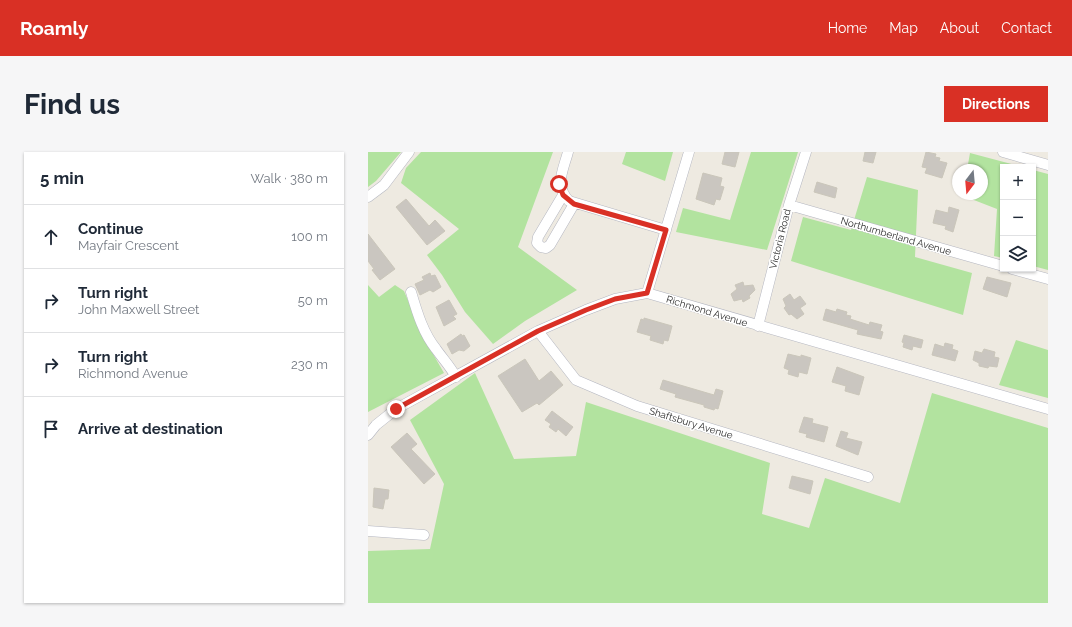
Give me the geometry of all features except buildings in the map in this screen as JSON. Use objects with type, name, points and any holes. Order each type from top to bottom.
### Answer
[{"type":"street","points":[[368,197],[384,185],[409,152]]},
{"type":"street","points":[[568,152],[559,184],[563,195],[574,204],[666,230]]},
{"type":"street","points":[[647,293],[689,152]]},
{"type":"street","name":"Victoria Road","points":[[758,326],[789,205],[806,152]]},
{"type":"street","points":[[1003,152],[1048,165]]},
{"type":"street","points":[[563,195],[538,237],[537,243],[541,247],[546,248],[550,245],[568,218],[574,204]]},
{"type":"street","name":"Northumberland Avenue","points":[[789,205],[1000,265]]},
{"type":"street","points":[[1023,272],[1048,279]]},
{"type":"street","points":[[411,292],[424,329],[435,349],[449,364],[456,377]]},
{"type":"street","name":"Richmond Avenue","points":[[368,435],[376,425],[396,409],[538,331],[615,299],[647,293],[1048,409]]},
{"type":"street","name":"Shaftsbury Avenue","points":[[538,331],[576,380],[589,386],[637,406],[868,477]]},
{"type":"street","points":[[368,531],[424,535]]},
{"type":"green space","points":[[368,152],[401,152],[376,181],[368,187]]},
{"type":"green space","points":[[421,152],[553,152],[518,247],[577,290],[525,321],[493,344],[465,312],[442,275],[427,255],[459,229],[401,183],[406,168]]},
{"type":"green space","points":[[626,152],[673,152],[665,181],[622,164]]},
{"type":"green space","points":[[751,152],[798,152],[767,250],[676,232],[683,208],[730,220]]},
{"type":"green space","points":[[970,153],[1012,164],[1000,164],[1000,257],[994,256],[997,209],[974,200],[988,200],[988,164],[968,164]]},
{"type":"green space","points":[[1036,171],[1048,174],[1048,270],[1036,267]]},
{"type":"green space","points":[[867,177],[918,190],[915,257],[972,273],[963,315],[791,261],[803,217],[851,230]]},
{"type":"green space","points":[[368,285],[379,297],[395,285],[404,291],[425,340],[444,373],[368,412]]},
{"type":"green space","points":[[1016,340],[1048,350],[1048,398],[999,385]]},
{"type":"green space","points":[[475,373],[514,459],[576,456],[586,402],[770,463],[762,514],[809,528],[825,478],[900,503],[932,393],[1048,428],[1048,603],[368,603],[368,551],[430,549],[444,484],[410,420]]},
{"type":"route","points":[[396,409],[538,331],[615,299],[647,293],[666,230],[574,204],[563,195],[559,184]]}]
